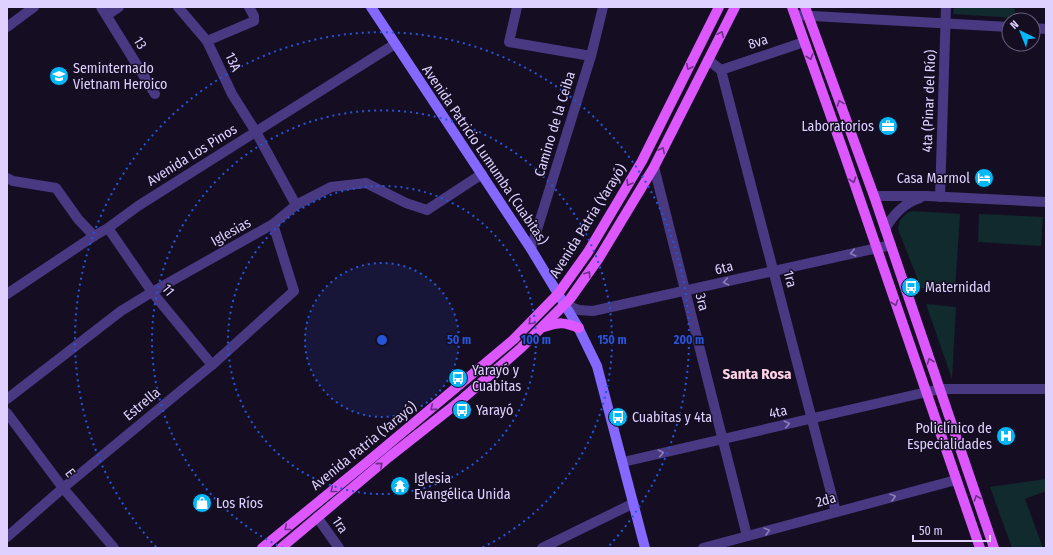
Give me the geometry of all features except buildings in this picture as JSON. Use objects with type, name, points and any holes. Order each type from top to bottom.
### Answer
[{"type":"main road","name":"Avenida Patricio Lumumba (Cuabitas)","points":[[371,7],[394,44],[531,249],[579,328],[597,366],[623,462],[632,504],[645,548]]},
{"type":"main road","name":"Avenida Patria (Yarayó)","points":[[262,548],[366,464],[514,340],[558,294],[588,252],[642,160],[719,7]]},
{"type":"main road","name":"Avenida Patria (Yarayó)","points":[[281,548],[460,401],[521,348],[564,305],[599,258],[654,167],[735,7]]},
{"type":"main road","points":[[793,11],[980,548]]},
{"type":"main road","points":[[806,12],[874,196],[994,548]]},
{"type":"main road","points":[[540,328],[558,322],[567,323],[579,328]]},
{"type":"street","points":[[7,27],[34,7]]},
{"type":"street","points":[[104,11],[119,7]]},
{"type":"street","name":"13A","points":[[178,7],[207,40],[232,94],[256,132]]},
{"type":"street","points":[[207,40],[254,21],[254,16],[249,7]]},
{"type":"street","points":[[517,7],[509,42],[591,56]]},
{"type":"street","name":"Camino de la Ceiba","points":[[531,249],[591,56],[603,7]]},
{"type":"street","name":"4ta (Pinar del Río)","points":[[940,197],[946,7]]},
{"type":"street","name":"13","points":[[104,11],[155,94]]},
{"type":"street","points":[[793,11],[1001,26]]},
{"type":"street","name":"8va","points":[[721,70],[804,42]]},
{"type":"street","name":"Avenida Los Pinos","points":[[7,294],[108,228],[138,206],[394,44]]},
{"type":"street","points":[[708,60],[721,70]]},
{"type":"street","name":"1ra","points":[[721,70],[836,512]]},
{"type":"street","points":[[256,132],[296,205]]},
{"type":"street","name":"3ra","points":[[654,167],[747,536]]},
{"type":"street","name":"Iglesias","points":[[7,399],[121,311],[273,224],[296,205],[331,187],[366,183],[406,203],[427,210],[482,174]]},
{"type":"street","points":[[9,181],[56,188],[78,219],[94,236]]},
{"type":"street","points":[[874,196],[927,196],[1046,202]]},
{"type":"street","points":[[885,229],[890,220],[900,209],[912,200],[927,196]]},
{"type":"street","name":"Estrella","points":[[7,537],[63,488],[212,365],[294,291],[273,224]]},
{"type":"street","name":"11","points":[[108,228],[152,292],[212,365]]},
{"type":"street","name":"6ta","points":[[564,305],[579,310],[593,311],[891,245]]},
{"type":"street","points":[[940,389],[1046,389]]},
{"type":"street","name":"4ta","points":[[623,462],[940,389]]},
{"type":"street","name":"E","points":[[7,413],[63,488],[111,547]]},
{"type":"street","name":"2da","points":[[703,548],[956,480]]},
{"type":"street","points":[[542,548],[632,504]]},
{"type":"street","name":"1ra","points":[[318,517],[339,548]]},
{"type":"green space","points":[[954,7],[1013,7],[1015,10],[1015,12],[1001,12],[1001,17],[953,14]]},
{"type":"green space","points":[[913,211],[960,214],[955,290],[921,288],[898,229],[900,220],[907,213]]},
{"type":"green space","points":[[979,214],[1043,217],[1041,246],[978,242]]},
{"type":"green space","points":[[926,304],[956,307],[952,379]]},
{"type":"green space","points":[[1046,479],[1046,491],[1025,499],[1043,548],[1012,548],[990,487]]},
{"type":"place","name":"Seminternado Vietnam Heroico","points":[[59,76]]},
{"type":"place","name":"Laboratorios","points":[[888,126]]},
{"type":"place","name":"Casa Marmol","points":[[984,178]]},
{"type":"place","name":"Maternidad","points":[[911,287]]},
{"type":"place","name":"Yarayó y Cuabitas","points":[[458,378]]},
{"type":"place","name":"Yarayó","points":[[462,410]]},
{"type":"place","name":"Cuabitas y 4ta","points":[[618,417]]},
{"type":"place","name":"Policlínico de Especialidades","points":[[1006,436]]},
{"type":"place","name":"Iglesia Evangélica Unida","points":[[400,486]]},
{"type":"place","name":"Los Ríos","points":[[202,503]]},
{"type":"district","name":"Santa Rosa","points":[[757,374]]}]
